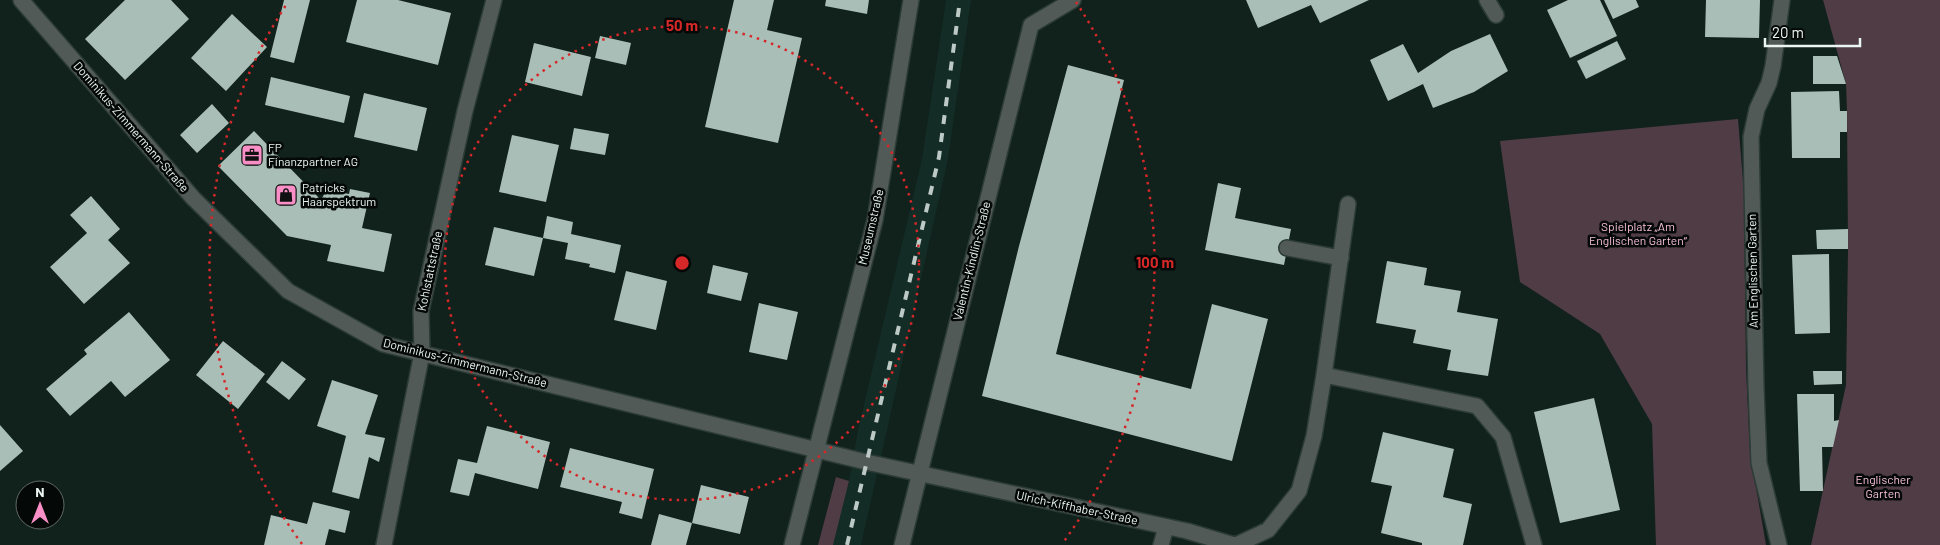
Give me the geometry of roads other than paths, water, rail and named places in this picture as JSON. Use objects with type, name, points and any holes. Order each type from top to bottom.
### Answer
[{"type":"street","name":"Dominikus-Zimmermann-Straße","points":[[21,0],[194,198],[288,291],[382,344],[695,422],[920,474]]},
{"type":"street","name":"Kohlstattstraße","points":[[384,545],[422,353],[421,311],[465,111],[494,0]]},
{"type":"street","name":"Museumstraße","points":[[816,450],[875,220],[911,0]]},
{"type":"street","name":"Valentin-Kindlin-Straße","points":[[902,545],[1031,25],[1073,0]]},
{"type":"street","points":[[1487,0],[1496,14]]},
{"type":"street","name":"Am Englischen Garten","points":[[1778,545],[1759,463],[1751,136],[1757,109],[1769,83],[1773,66],[1782,0]]},
{"type":"street","points":[[1235,545],[1268,530],[1299,491],[1314,436],[1348,204]]},
{"type":"street","points":[[1287,248],[1341,258]]},
{"type":"street","points":[[1324,375],[1476,406],[1503,437],[1534,545]]},
{"type":"street","points":[[792,545],[816,450]]},
{"type":"street","name":"Ulrich-Kiffhaber-Straße","points":[[920,474],[1166,527],[1235,545]]},
{"type":"street","points":[[1161,545],[1166,527]]},
{"type":"railway","points":[[847,545],[939,157],[960,0]]},
{"type":"place","name":"FP Finanzpartner AG","points":[[252,155]]},
{"type":"place","name":"Patricks Haarspektrum","points":[[286,195]]},
{"type":"park label","name":"Spielplatz „Am Englischen Garten“","points":[[1638,234]]},
{"type":"park label","name":"Englischer Garten","points":[[1883,487]]}]
